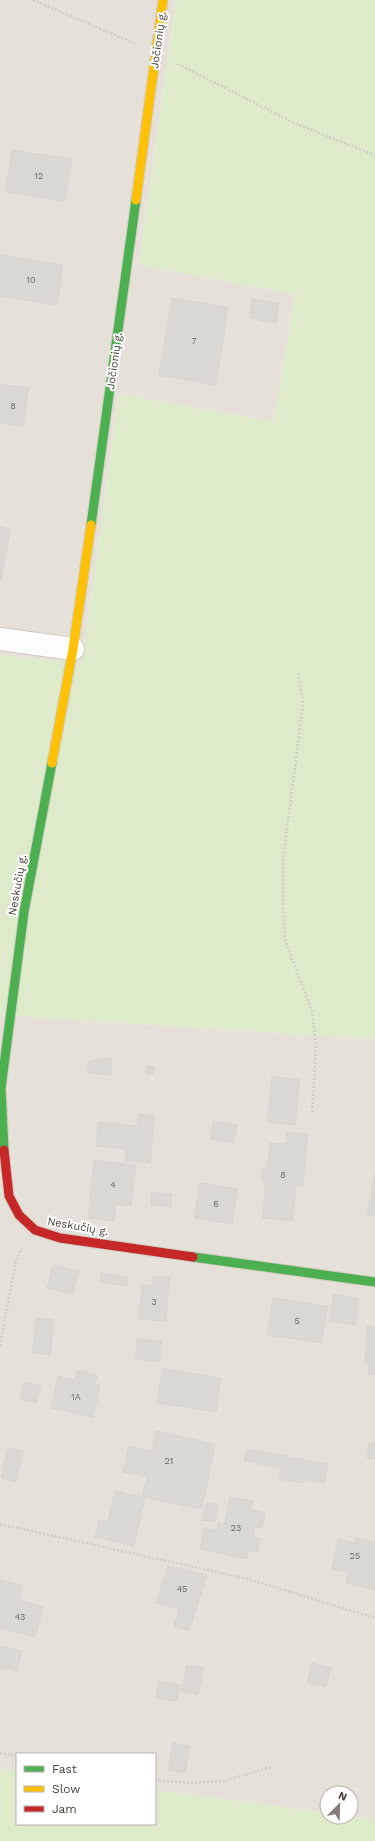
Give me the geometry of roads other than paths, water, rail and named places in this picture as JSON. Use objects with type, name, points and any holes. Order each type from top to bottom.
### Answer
[{"type":"street","name":"Jočionių g.","points":[[73,649],[118,336],[163,0]]},
{"type":"street","points":[[0,639],[73,649]]},
{"type":"street","name":"Neskučių g.","points":[[73,649],[24,912],[2,1088],[5,1160],[9,1196],[19,1215],[35,1230],[60,1238],[375,1282]]}]
